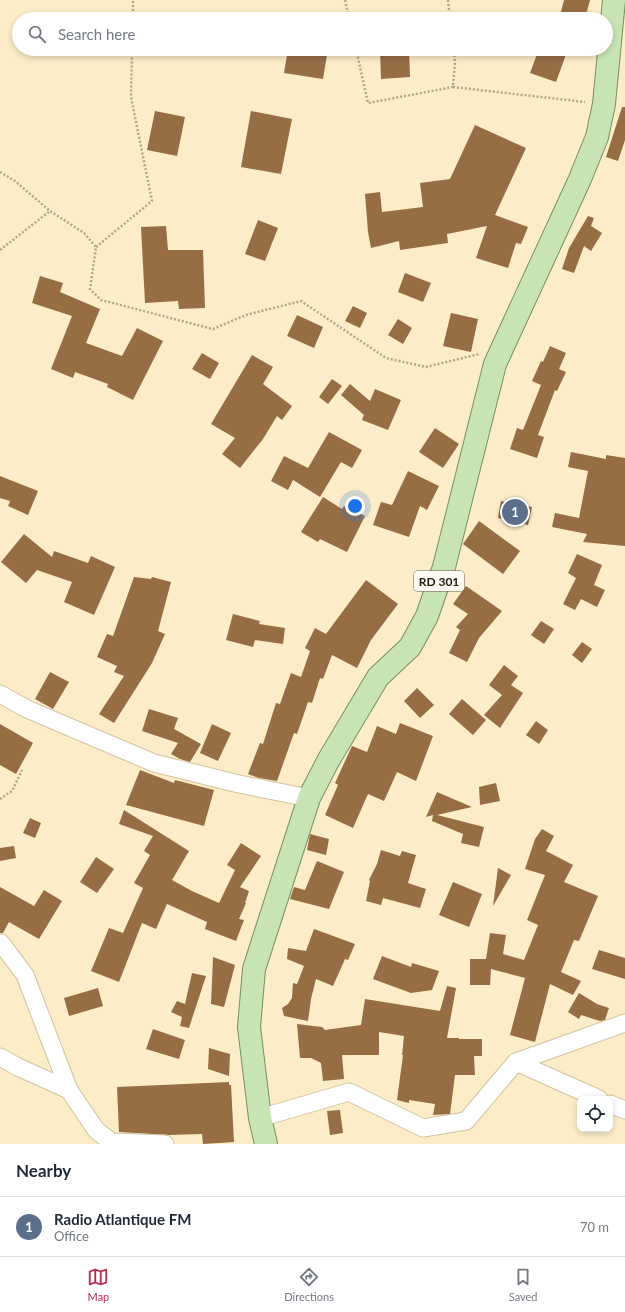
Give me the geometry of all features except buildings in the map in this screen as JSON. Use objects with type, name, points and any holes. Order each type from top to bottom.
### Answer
[{"type":"main road","name":"RD 301","points":[[613,12],[614,0]]},
{"type":"main road","name":"RD 301","points":[[266,1144],[260,1118],[249,1027],[254,970],[309,798],[328,762],[378,677],[410,647],[427,616],[444,567],[495,364],[580,179],[597,137],[604,104],[609,56]]},
{"type":"street","points":[[0,694],[27,709],[154,763],[239,784],[309,798]]},
{"type":"street","points":[[1,943],[25,975],[69,1090],[96,1130],[111,1142],[165,1144]]},
{"type":"street","points":[[260,1118],[349,1092],[423,1128],[466,1121],[516,1062],[625,1023]]},
{"type":"street","points":[[0,1057],[18,1067],[69,1090]]},
{"type":"street","points":[[516,1062],[592,1096]]},
{"type":"street","points":[[613,1105],[625,1110]]},
{"type":"path","points":[[133,0],[133,12]]},
{"type":"path","points":[[345,0],[348,12]]},
{"type":"path","points":[[448,0],[449,12]]},
{"type":"path","points":[[132,56],[131,97],[152,201],[96,247],[90,289],[101,300],[213,329],[246,315],[301,301],[386,358],[426,367],[482,353],[495,364]]},
{"type":"path","points":[[358,56],[368,103],[453,87],[604,104]]},
{"type":"path","points":[[453,87],[456,63],[455,56]]},
{"type":"path","points":[[0,172],[15,181],[50,211],[84,233],[96,247]]},
{"type":"path","points":[[0,250],[50,211]]},
{"type":"path","points":[[0,799],[12,791],[22,770]]},
{"type":"place","name":"Radio Atlantique FM","points":[[515,512]]}]
